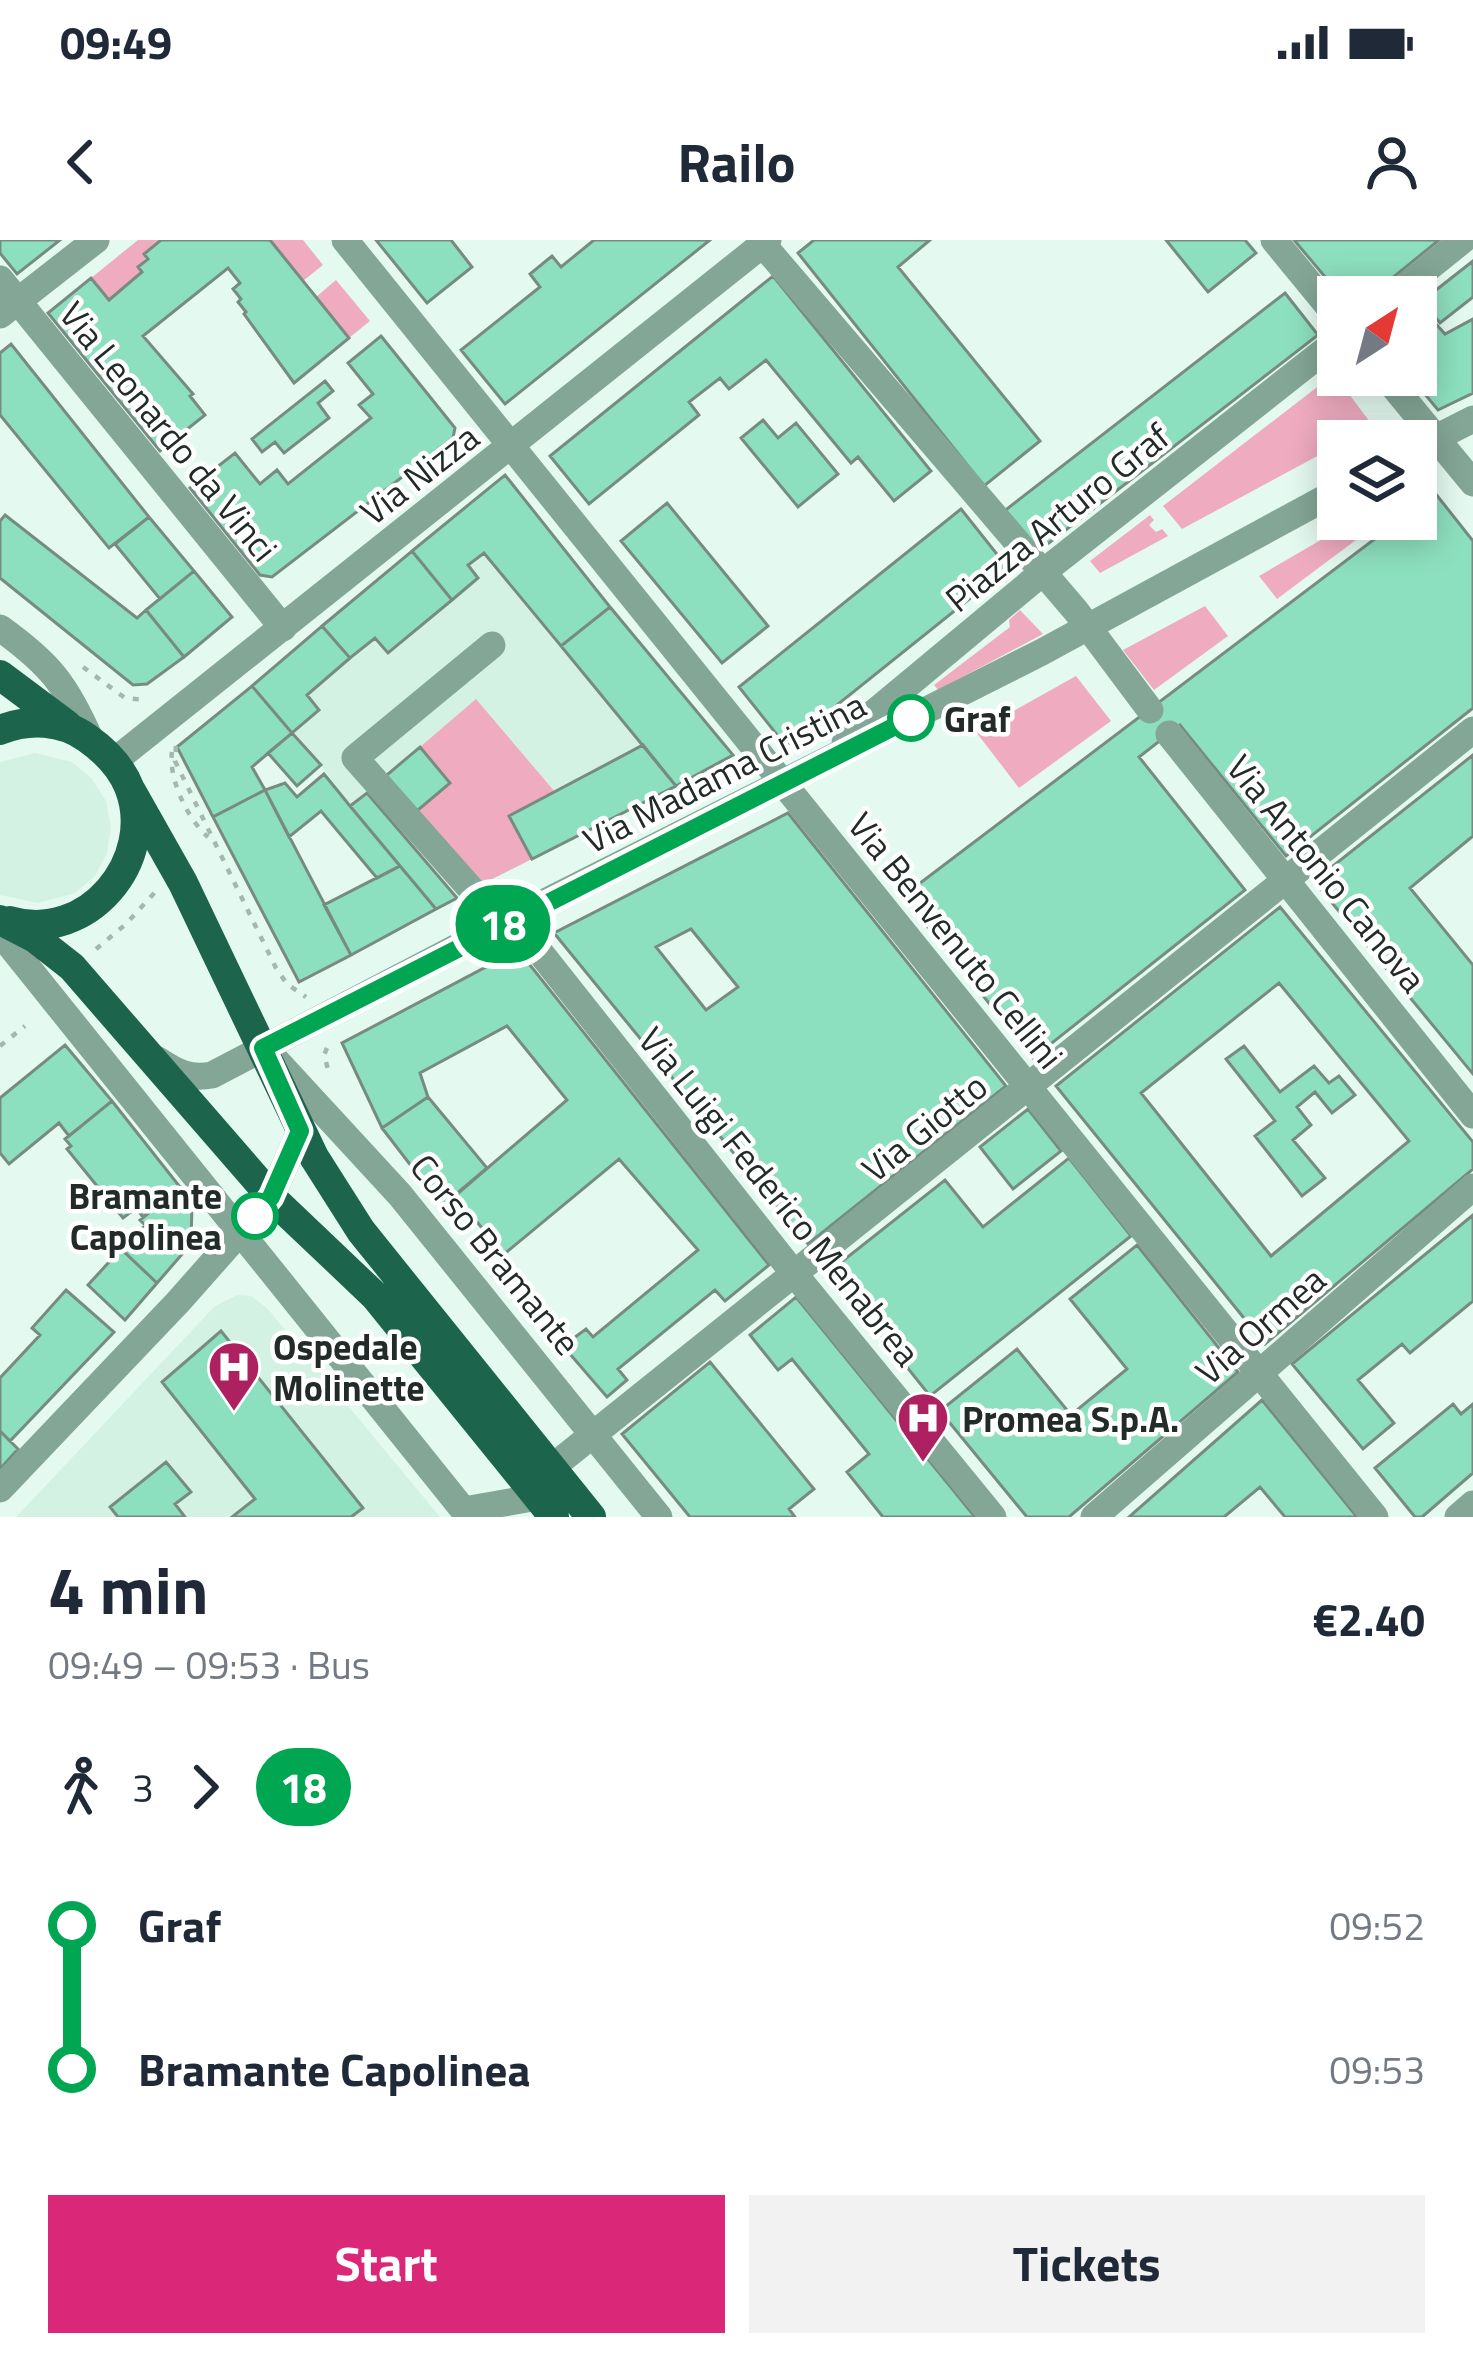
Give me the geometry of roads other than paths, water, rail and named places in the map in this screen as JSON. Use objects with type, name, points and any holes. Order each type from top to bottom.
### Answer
[{"type":"main road","points":[[0,675],[92,744]]},
{"type":"main road","points":[[0,730],[30,722],[92,744]]},
{"type":"main road","name":"Corso Bramante","points":[[92,744],[131,790],[175,869],[300,1131],[361,1231],[543,1492]]},
{"type":"main road","points":[[0,919],[58,924],[101,901],[129,855],[134,819],[131,790]]},
{"type":"main road","name":"Corso Bramante","points":[[0,919],[35,938],[72,967],[271,1197],[376,1296],[543,1492],[591,1517]]},
{"type":"street","points":[[6,298],[96,240]]},
{"type":"street","name":"Via Benvenuto Cellini","points":[[345,240],[1375,1517]]},
{"type":"street","points":[[1274,240],[1317,292]]},
{"type":"street","points":[[1418,276],[1463,240]]},
{"type":"street","points":[[763,241],[1042,573],[1150,710]]},
{"type":"street","name":"Via Nizza","points":[[92,744],[283,628],[763,241]]},
{"type":"street","name":"Via Leonardo da Vinci","points":[[6,298],[283,628]]},
{"type":"street","name":"Piazza Arturo Graf","points":[[829,759],[875,712],[1042,573],[1317,357]]},
{"type":"street","points":[[1437,437],[1473,419]]},
{"type":"street","points":[[1437,452],[1473,483]]},
{"type":"street","name":"Via Madama Cristina","points":[[140,1048],[181,1075],[212,1075],[1087,628],[1317,502]]},
{"type":"street","points":[[0,628],[37,654],[69,691],[92,744]]},
{"type":"street","name":"Via Luigi Federico Menabrea","points":[[493,645],[355,758],[507,921],[787,1281],[993,1517]]},
{"type":"street","name":"Via Giotto","points":[[543,1492],[614,1416],[1473,730]]},
{"type":"street","name":"Via Antonio Canova","points":[[1169,734],[1473,1115]]},
{"type":"street","points":[[0,933],[467,1514],[543,1492]]},
{"type":"street","name":"Corso Bramante","points":[[263,1048],[400,1196],[659,1517]]},
{"type":"street","points":[[0,1489],[271,1197],[300,1131]]},
{"type":"street","name":"Via Ormea","points":[[1094,1517],[1473,1187]]},
{"type":"street","points":[[1458,1517],[1473,1504]]},
{"type":"place","name":"Graf","points":[[911,718]]},
{"type":"place","name":"Bramante Capolinea","points":[[255,1216]]},
{"type":"place","name":"Ospedale Molinette","points":[[234,1413]]},
{"type":"place","name":"Promea S.p.A.","points":[[923,1464]]}]
